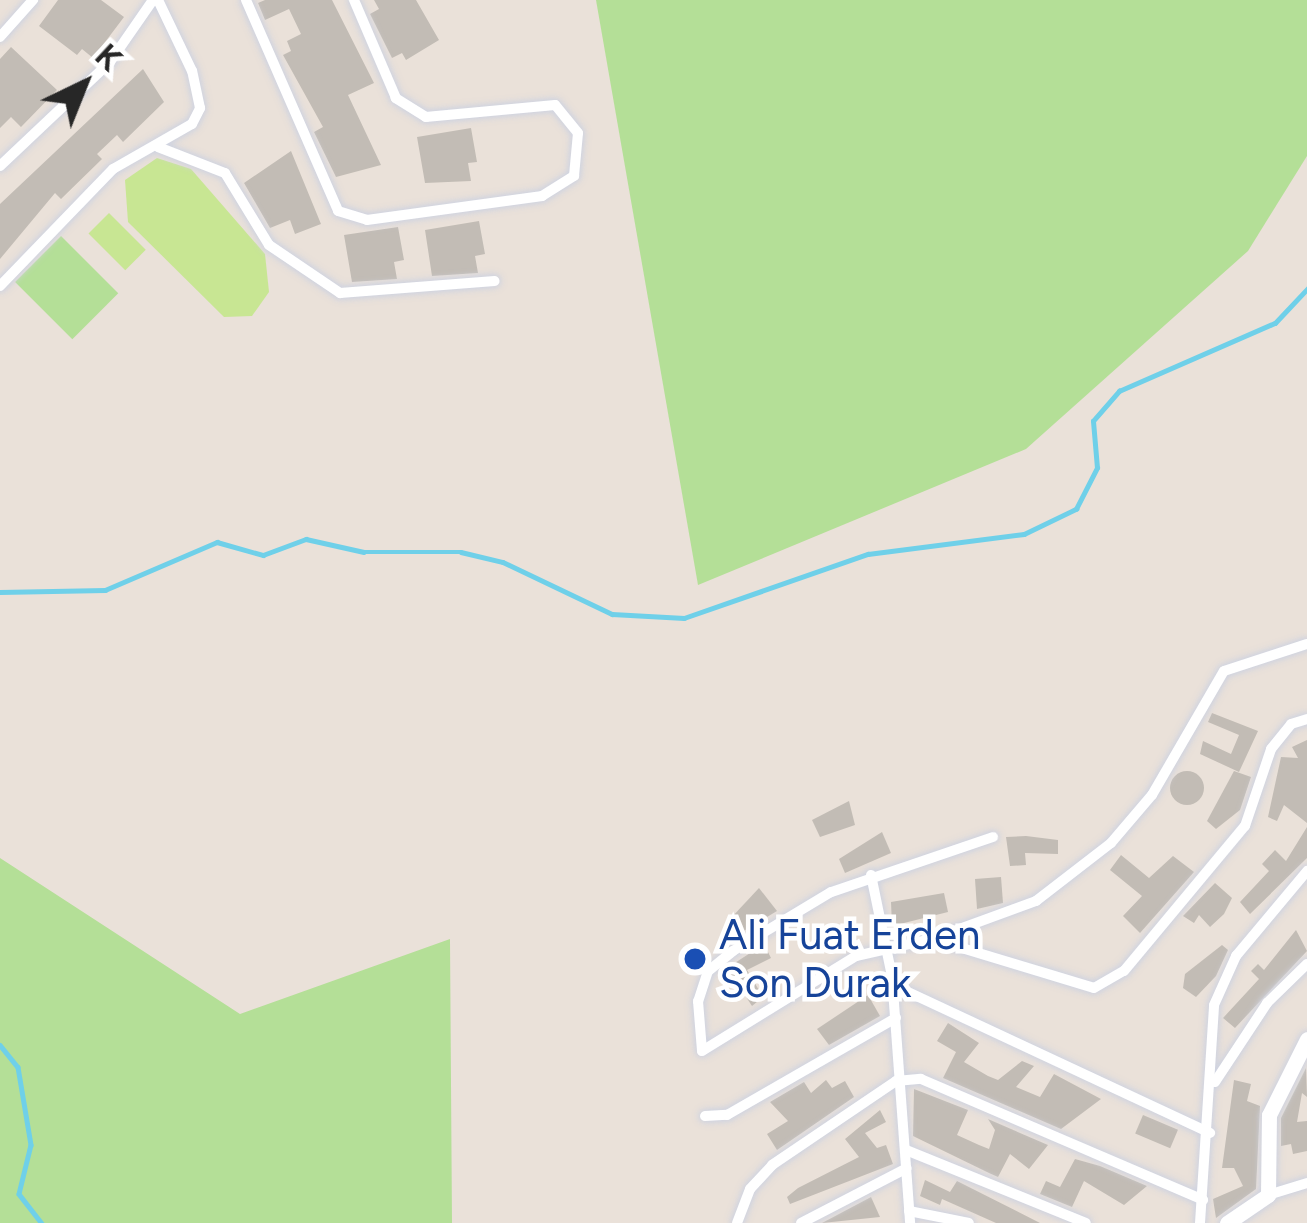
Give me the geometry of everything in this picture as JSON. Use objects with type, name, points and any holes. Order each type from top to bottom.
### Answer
[{"type":"street","points":[[0,37],[33,0]]},
{"type":"street","points":[[0,286],[113,169],[192,124],[200,108],[156,0]]},
{"type":"street","points":[[0,166],[110,62],[156,0]]},
{"type":"street","points":[[246,0],[338,211],[367,220],[542,196],[574,176],[578,133],[555,105],[426,117],[396,98],[353,0]]},
{"type":"street","points":[[158,147],[225,173],[269,245],[340,293],[495,281]]},
{"type":"street","points":[[993,837],[831,892],[708,971],[698,1001],[701,1052],[856,956],[932,939],[1036,901],[1112,843],[1152,795],[1224,671],[1307,644]]},
{"type":"street","points":[[932,939],[1094,988],[1124,971],[1245,826],[1271,749],[1291,724],[1307,719]]},
{"type":"street","points":[[1200,1223],[1215,1082],[1214,1005],[1236,956],[1307,871]]},
{"type":"street","points":[[871,875],[893,985],[896,1081],[909,1217],[969,1223]]},
{"type":"street","points":[[1215,1082],[1267,1003],[1307,964]]},
{"type":"street","points":[[893,985],[1210,1133]]},
{"type":"street","points":[[705,1116],[728,1115],[896,1018]]},
{"type":"street","points":[[1268,1195],[1269,1115],[1307,1039]]},
{"type":"street","points":[[737,1223],[758,1177],[896,1081],[921,1079],[1203,1200]]},
{"type":"street","points":[[906,1150],[1086,1223]]},
{"type":"street","points":[[802,1223],[907,1168]]},
{"type":"street","points":[[1227,1223],[1268,1195],[1307,1183]]},
{"type":"green space","points":[[596,0],[1307,0],[1307,156],[1248,251],[1026,449],[698,585]]},
{"type":"green space","points":[[157,158],[191,169],[265,254],[269,292],[252,316],[224,317],[128,222],[125,180]]},
{"type":"green space","points":[[109,213],[146,250],[125,270],[88,234]]},
{"type":"green space","points":[[61,236],[118,293],[72,339],[15,282]]},
{"type":"green space","points":[[0,858],[240,1014],[450,939],[452,1223],[0,1223]]},
{"type":"building","points":[[58,0],[101,0],[124,17],[93,58],[82,49],[77,55],[39,26]]},
{"type":"building","points":[[332,0],[374,83],[348,95],[381,165],[336,177],[314,132],[323,127],[283,55],[291,51],[287,41],[301,34],[289,9],[265,20],[258,3]]},
{"type":"building","points":[[374,0],[416,0],[439,40],[406,60],[402,53],[392,58],[370,14],[379,9]]},
{"type":"building","points":[[11,47],[57,90],[21,127],[11,117],[0,128],[0,59]]},
{"type":"building","points":[[143,69],[164,102],[123,142],[117,135],[97,154],[102,159],[61,199],[55,193],[0,259],[0,204]]},
{"type":"building","points":[[471,128],[477,162],[468,163],[471,181],[425,183],[417,137]]},
{"type":"building","points":[[291,151],[321,224],[295,234],[290,220],[270,228],[244,183]]},
{"type":"building","points":[[479,221],[485,254],[475,256],[478,273],[432,276],[425,230]]},
{"type":"building","points":[[398,227],[404,260],[394,262],[397,279],[352,282],[344,235]]},
{"type":"building","points":[[1212,713],[1258,731],[1239,772],[1200,754],[1203,741],[1231,754],[1239,735],[1208,722]]},
{"type":"building","points":[[1307,740],[1307,823],[1284,805],[1277,821],[1268,817],[1281,757],[1298,758],[1292,747]]},
{"type":"building","points":[[1187,771],[1199,776],[1204,788],[1199,800],[1187,805],[1175,800],[1170,788],[1175,776]]},
{"type":"building","points":[[1234,771],[1251,777],[1240,810],[1216,829],[1207,821]]},
{"type":"building","points":[[849,801],[855,825],[820,837],[812,820]]},
{"type":"building","points":[[1307,827],[1307,858],[1250,914],[1240,902],[1269,871],[1262,864],[1275,850],[1286,861]]},
{"type":"building","points":[[882,832],[891,853],[845,873],[839,859]]},
{"type":"building","points":[[1006,837],[1058,840],[1058,854],[1025,853],[1026,865],[1010,866]]},
{"type":"building","points":[[1121,855],[1149,878],[1173,856],[1194,872],[1140,933],[1123,916],[1142,896],[1110,870]]},
{"type":"building","points":[[1001,877],[1003,903],[977,909],[975,879]]},
{"type":"building","points":[[1215,883],[1232,898],[1224,914],[1210,927],[1199,915],[1194,923],[1183,916]]},
{"type":"building","points":[[759,888],[777,911],[742,932],[731,918]]},
{"type":"building","points":[[944,893],[948,912],[892,926],[891,902]]},
{"type":"building","points":[[1296,930],[1307,951],[1235,1028],[1223,1018],[1259,979],[1251,971],[1258,964],[1264,970]]},
{"type":"building","points":[[764,944],[771,958],[747,970],[763,997],[752,1006],[727,968]]},
{"type":"building","points":[[1222,945],[1228,950],[1216,976],[1196,997],[1183,988],[1185,974]]},
{"type":"building","points":[[868,995],[880,1016],[829,1045],[817,1029]]},
{"type":"building","points":[[948,1023],[979,1043],[964,1062],[988,1076],[998,1080],[1022,1061],[1034,1066],[1016,1087],[1040,1097],[1054,1074],[1101,1099],[1061,1129],[943,1078],[956,1052],[937,1041]]},
{"type":"building","points":[[1306,1068],[1307,1097],[1302,1093],[1297,1122],[1307,1121],[1307,1151],[1293,1154],[1291,1144],[1281,1146],[1281,1118]]},
{"type":"building","points":[[826,1080],[832,1088],[845,1081],[854,1097],[777,1150],[767,1134],[788,1121],[770,1102],[804,1082],[811,1093]]},
{"type":"building","points":[[1234,1080],[1251,1084],[1247,1101],[1260,1106],[1256,1189],[1216,1218],[1213,1199],[1243,1186],[1234,1168],[1222,1168]]},
{"type":"building","points":[[914,1089],[968,1110],[957,1135],[979,1145],[989,1149],[995,1130],[988,1119],[1048,1145],[1029,1169],[1010,1154],[998,1177],[913,1136]]},
{"type":"building","points":[[880,1110],[886,1122],[865,1133],[877,1148],[886,1145],[893,1164],[790,1204],[787,1197],[798,1188],[859,1157],[845,1139]]},
{"type":"building","points":[[1143,1115],[1178,1130],[1170,1148],[1135,1133]]},
{"type":"building","points":[[1075,1159],[1147,1186],[1124,1205],[1084,1181],[1072,1207],[1040,1194],[1046,1181],[1060,1187]]},
{"type":"building","points":[[925,1180],[950,1192],[957,1181],[1040,1223],[996,1223],[942,1199],[940,1205],[920,1196]]},
{"type":"building","points":[[871,1197],[880,1217],[822,1223]]},
{"type":"waterway","points":[[0,592],[105,590],[217,542],[263,555],[306,539],[364,552],[461,552],[503,562],[612,614],[684,618],[868,554],[1024,534],[1076,509],[1097,468],[1093,421],[1119,391],[1275,323],[1307,289]]},
{"type":"waterway","points":[[0,1045],[18,1067],[31,1145],[19,1194],[42,1223]]},
{"type":"place","name":"Ali Fuat Erden Son Durak","points":[[695,959]]}]
